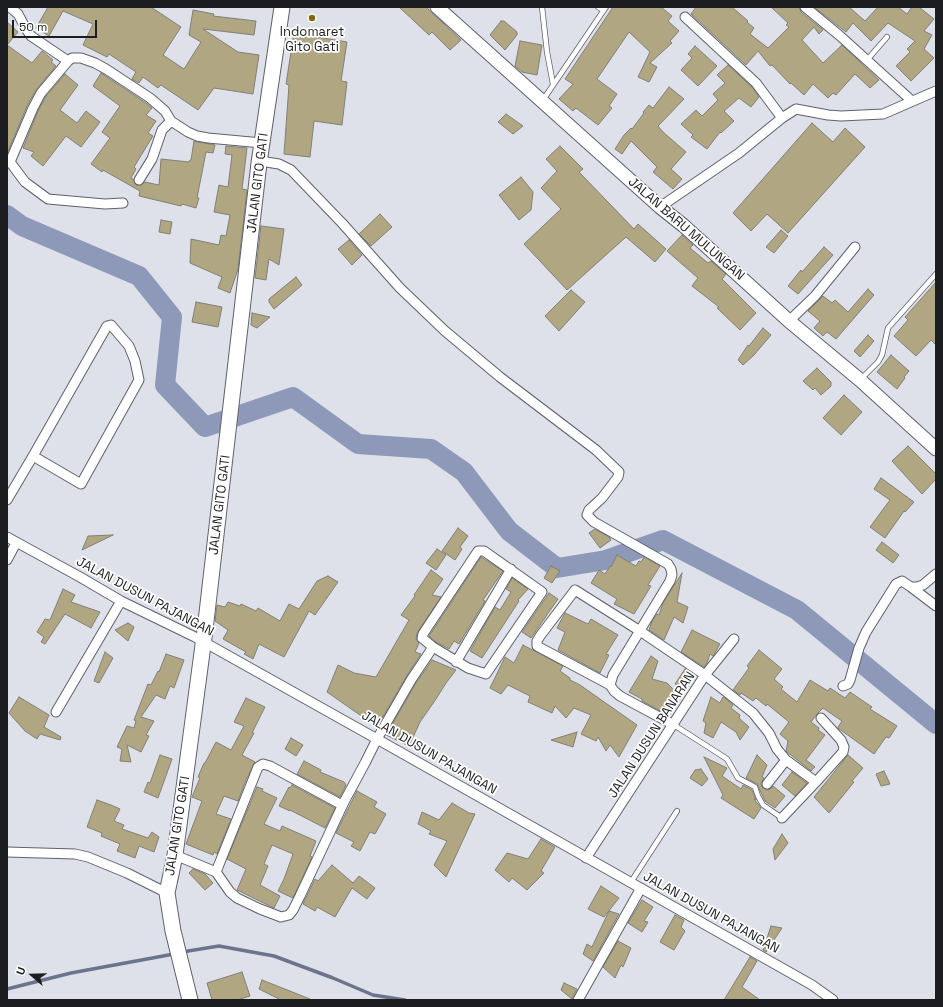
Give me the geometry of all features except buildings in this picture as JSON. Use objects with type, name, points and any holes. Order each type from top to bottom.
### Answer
[{"type":"main road","name":"JALAN GITO GATI","points":[[190,1000],[173,931],[167,893],[175,855],[203,642],[262,143],[282,7]]},
{"type":"main road","name":"JALAN BARU MULUNGAN","points":[[437,7],[660,207],[684,226],[789,322],[860,380],[936,449]]},
{"type":"street","points":[[10,7],[18,14],[31,36],[68,61]]},
{"type":"street","points":[[805,7],[912,101]]},
{"type":"street","points":[[685,17],[756,83],[782,118]]},
{"type":"street","points":[[123,203],[105,204],[48,198],[25,182],[9,161],[41,94],[72,58],[81,58],[106,69],[150,98],[165,111],[171,121],[197,136],[262,143]]},
{"type":"street","points":[[660,207],[739,153],[782,118],[796,109],[841,116],[883,114],[936,91]]},
{"type":"street","points":[[139,180],[152,159],[162,130],[171,121]]},
{"type":"street","points":[[260,161],[279,164],[291,170],[342,223],[400,288],[445,331],[500,377],[596,450],[619,472],[618,477],[602,498],[589,510],[587,515],[594,522],[668,564],[672,575],[670,581],[613,675],[610,686]]},
{"type":"street","points":[[789,322],[815,296],[855,247]]},
{"type":"street","points":[[7,500],[32,456],[107,326],[111,325],[129,346],[135,361],[139,380],[80,484],[32,456]]},
{"type":"street","name":"JALAN DUSUN PAJANGAN","points":[[7,538],[121,601],[203,642],[377,739],[812,984],[833,1000]]},
{"type":"street","points":[[7,560],[16,543]]},
{"type":"street","points":[[478,551],[484,551],[542,592],[488,673],[483,674],[456,662],[433,647],[422,638],[423,634],[478,551]]},
{"type":"street","points":[[456,662],[511,569]]},
{"type":"street","points":[[911,587],[917,588],[923,585],[936,574]]},
{"type":"street","points":[[843,686],[848,684],[850,680],[858,648],[866,632],[896,584],[902,581],[936,606]]},
{"type":"street","points":[[674,725],[620,696],[610,686],[543,650],[538,646],[537,641],[540,636],[575,590],[640,631],[705,675],[734,639]]},
{"type":"street","points":[[56,712],[121,601]]},
{"type":"street","points":[[175,855],[216,872],[230,892],[238,898],[260,909],[281,917],[286,917],[293,910],[342,805],[377,739],[411,680],[433,647]]},
{"type":"street","name":"JALAN DUSUN BANARAN","points":[[586,858],[674,725],[705,675],[759,718],[786,760],[816,782]]},
{"type":"street","points":[[782,818],[843,752],[844,747],[841,740],[821,718]]},
{"type":"street","points":[[767,784],[786,760]]},
{"type":"street","points":[[216,872],[254,776],[258,767],[263,764],[278,770],[342,805]]},
{"type":"street","points":[[7,852],[75,854],[88,856],[167,893]]},
{"type":"street","points":[[578,1000],[641,888]]},
{"type":"lane","points":[[542,7],[547,52],[553,84]]},
{"type":"lane","points":[[542,102],[605,8],[598,7]]},
{"type":"lane","points":[[867,60],[887,36]]},
{"type":"lane","points":[[860,380],[878,362],[882,355],[888,328],[936,274]]},
{"type":"lane","points":[[674,725],[727,760],[738,778],[756,787],[758,796],[763,805],[782,818]]},
{"type":"lane","points":[[631,882],[677,811]]},
{"type":"waterway","points":[[7,215],[22,226],[139,276],[172,317],[165,385],[205,427],[293,397],[358,444],[431,449],[464,472],[509,531],[557,568],[606,560],[663,540],[797,610],[936,724]]},
{"type":"waterway","points":[[182,952],[219,946],[274,956],[373,995],[405,1000]]},
{"type":"waterway","points":[[7,989],[71,973],[174,954]]},
{"type":"place","name":"Indomaret Gito Gati","points":[[312,18]]}]
